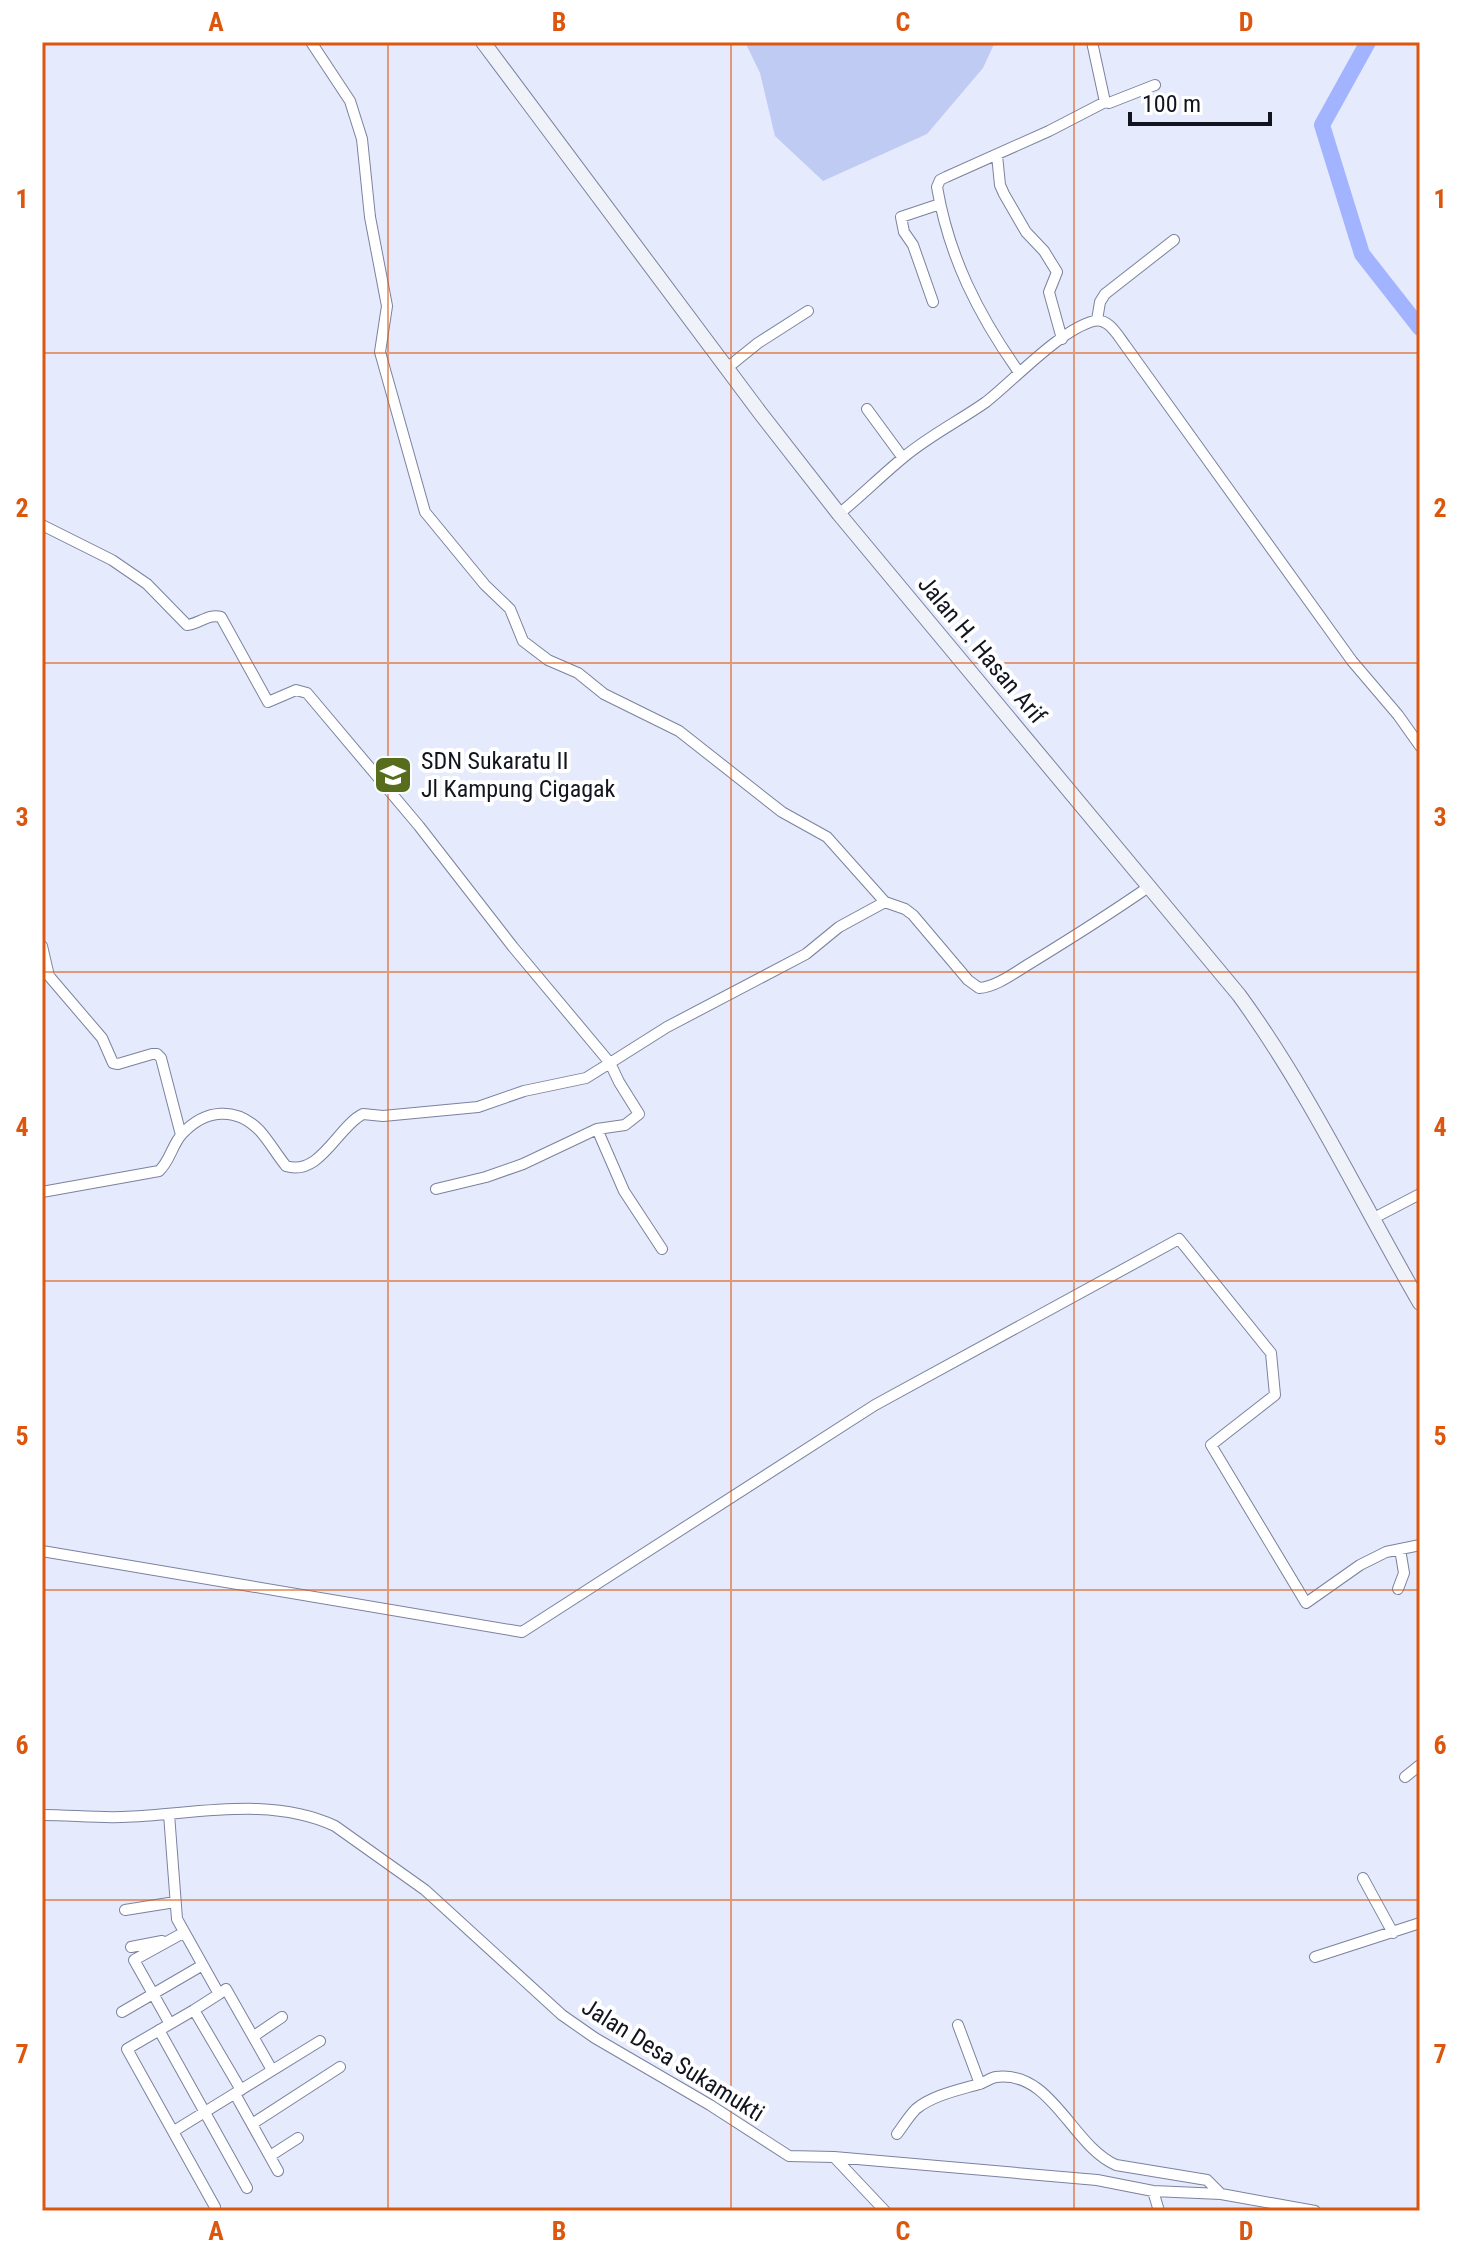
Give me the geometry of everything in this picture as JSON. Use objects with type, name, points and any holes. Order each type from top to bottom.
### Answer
[{"type":"main road","name":"Jalan H. Hasan Arif","points":[[483,42],[839,514],[1249,1009],[1415,1283],[1420,1303]]},
{"type":"street","points":[[311,42],[350,101],[362,139],[370,217],[387,306],[380,352],[425,512],[485,585],[510,609],[523,641],[548,660],[578,673],[604,694],[679,731],[782,812],[827,837],[885,902],[913,915],[968,980],[982,988],[1095,924],[1150,886]]},
{"type":"street","points":[[1092,42],[1105,102]]},
{"type":"street","points":[[1018,371],[978,310],[956,260],[940,204],[937,187],[940,180],[1105,102],[1155,85]]},
{"type":"street","points":[[997,155],[1004,194],[1026,232],[1044,251],[1057,272],[1049,292],[1062,339]]},
{"type":"street","points":[[933,302],[913,245],[904,232],[901,217],[940,204]]},
{"type":"street","points":[[1097,320],[1100,302],[1105,294],[1174,240]]},
{"type":"street","points":[[727,368],[758,343],[808,311]]},
{"type":"street","points":[[839,514],[903,458],[985,403],[1018,371],[1062,339],[1097,320],[1107,323],[1352,661],[1420,746]]},
{"type":"street","points":[[867,409],[903,458]]},
{"type":"street","points":[[42,525],[112,560],[147,584],[187,625],[212,616],[221,617],[268,702],[296,690],[307,693],[610,1063],[639,1114],[625,1125],[597,1129],[523,1164],[436,1189]]},
{"type":"street","points":[[42,1192],[159,1171],[181,1135],[206,1117],[233,1113],[260,1131],[286,1166],[296,1168],[325,1154],[347,1124],[363,1114],[383,1116],[478,1107],[524,1091],[586,1078],[667,1027],[806,954],[839,927],[885,902]]},
{"type":"street","points":[[42,946],[49,976],[97,1031],[113,1063],[152,1054],[161,1058],[181,1135]]},
{"type":"street","points":[[597,1129],[624,1191],[662,1249]]},
{"type":"street","points":[[1374,1218],[1420,1194]]},
{"type":"street","points":[[42,1551],[522,1632],[875,1405],[1179,1239],[1271,1353],[1275,1395],[1211,1445],[1306,1603],[1360,1565],[1386,1552],[1420,1545]]},
{"type":"street","points":[[1398,1589],[1404,1573],[1400,1549]]},
{"type":"street","points":[[1405,1777],[1420,1765]]},
{"type":"street","name":"Jalan Desa Sukamukti","points":[[42,1815],[120,1817],[234,1808],[276,1810],[324,1820],[425,1890],[562,2015],[784,2153],[797,2157],[834,2157],[1097,2180],[1153,2191],[1212,2193]]},
{"type":"street","points":[[169,1814],[177,1919],[219,1994]]},
{"type":"street","points":[[1363,1878],[1393,1933]]},
{"type":"street","points":[[125,1910],[175,1902]]},
{"type":"street","points":[[1315,1957],[1420,1923]]},
{"type":"street","points":[[170,2024],[134,1960],[183,1933]]},
{"type":"street","points":[[131,1947],[172,1939]]},
{"type":"street","points":[[122,2012],[201,1966]]},
{"type":"street","points":[[215,2207],[127,2049],[226,1989],[272,2070]]},
{"type":"street","points":[[194,2010],[278,2171]]},
{"type":"street","points":[[254,2036],[282,2017]]},
{"type":"street","points":[[958,2025],[980,2084]]},
{"type":"street","points":[[159,2030],[247,2188]]},
{"type":"street","points":[[174,2131],[320,2041]]},
{"type":"street","points":[[252,2124],[340,2067]]},
{"type":"street","points":[[897,2134],[916,2109],[958,2089],[992,2078],[1017,2077],[1051,2101],[1093,2152],[1111,2164],[1207,2180],[1212,2193],[1315,2211]]},
{"type":"street","points":[[270,2156],[298,2138]]},
{"type":"street","points":[[834,2157],[885,2211]]},
{"type":"street","points":[[1153,2191],[1159,2211]]},
{"type":"shaded area","points":[[745,42],[995,42],[983,68],[927,134],[823,181],[775,136],[760,73]]},
{"type":"waterway","points":[[1368,42],[1322,125],[1362,254],[1420,328]]},
{"type":"place","name":"SDN Sukaratu II Jl Kampung Cigagak","points":[[393,775]]}]
